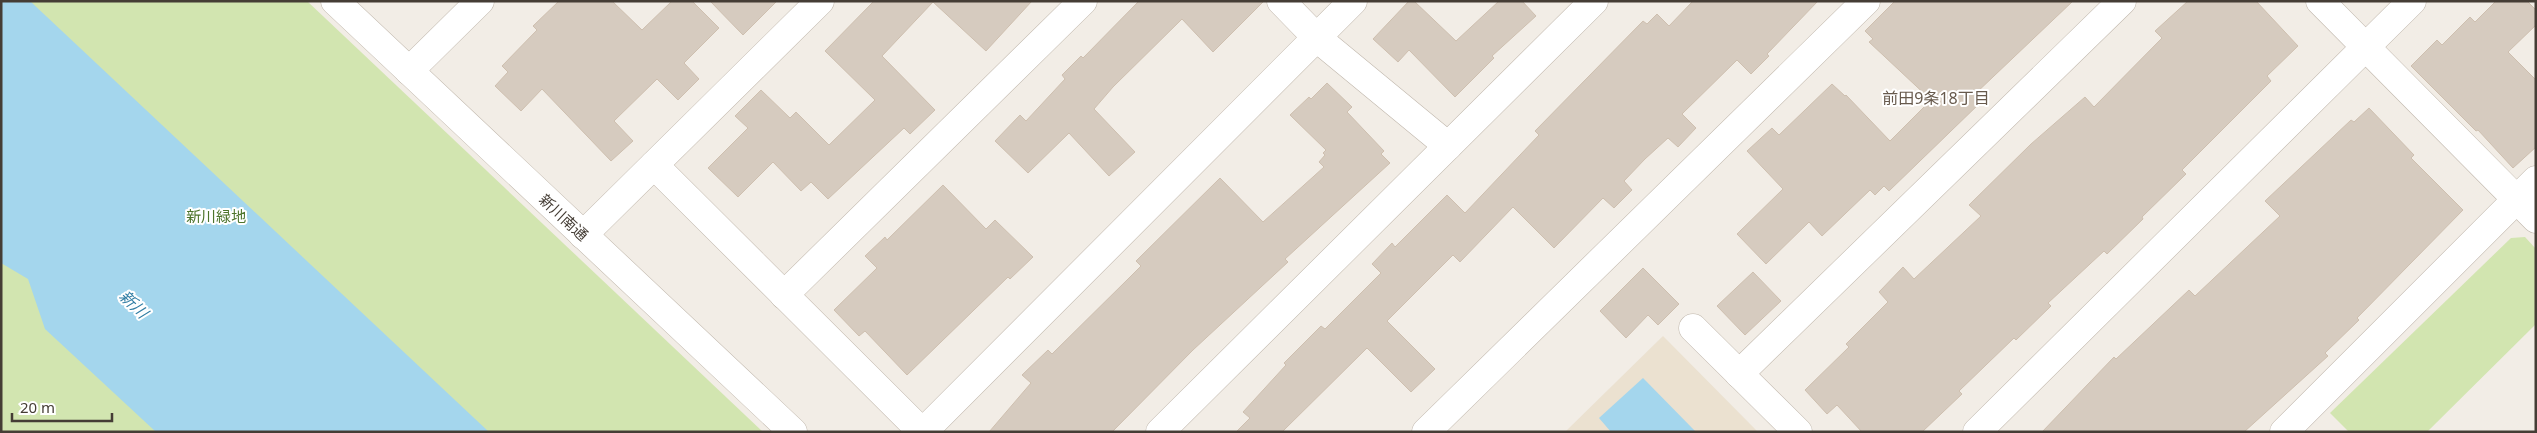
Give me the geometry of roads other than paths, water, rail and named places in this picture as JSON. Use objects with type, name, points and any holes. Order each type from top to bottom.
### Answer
[{"type":"street","name":"新川南通","points":[[335,1],[792,432]]},
{"type":"street","points":[[409,71],[480,1]]},
{"type":"street","points":[[583,235],[820,1]]},
{"type":"street","points":[[784,295],[1083,1]]},
{"type":"street","points":[[1281,1],[1317,38],[1448,146]]},
{"type":"street","points":[[654,165],[922,432],[1353,1]]},
{"type":"street","points":[[1160,432],[1594,1]]},
{"type":"street","points":[[1426,432],[1866,1]]},
{"type":"street","points":[[1739,374],[2122,1]]},
{"type":"street","points":[[2320,1],[2536,219]]},
{"type":"street","points":[[1977,432],[2412,1]]},
{"type":"street","points":[[2284,432],[2536,180]]},
{"type":"street","points":[[1693,328],[1798,432]]},
{"type":"water","name":"新川","points":[[1,1],[30,1],[489,432],[156,432],[45,329],[28,279],[1,263]]},
{"type":"water","points":[[1643,378],[1696,432],[1611,432],[1599,418]]},
{"type":"district","name":"前田9条18丁目","points":[[1936,98]]},
{"type":"park label","name":"新川緑地","points":[[216,216]]}]
